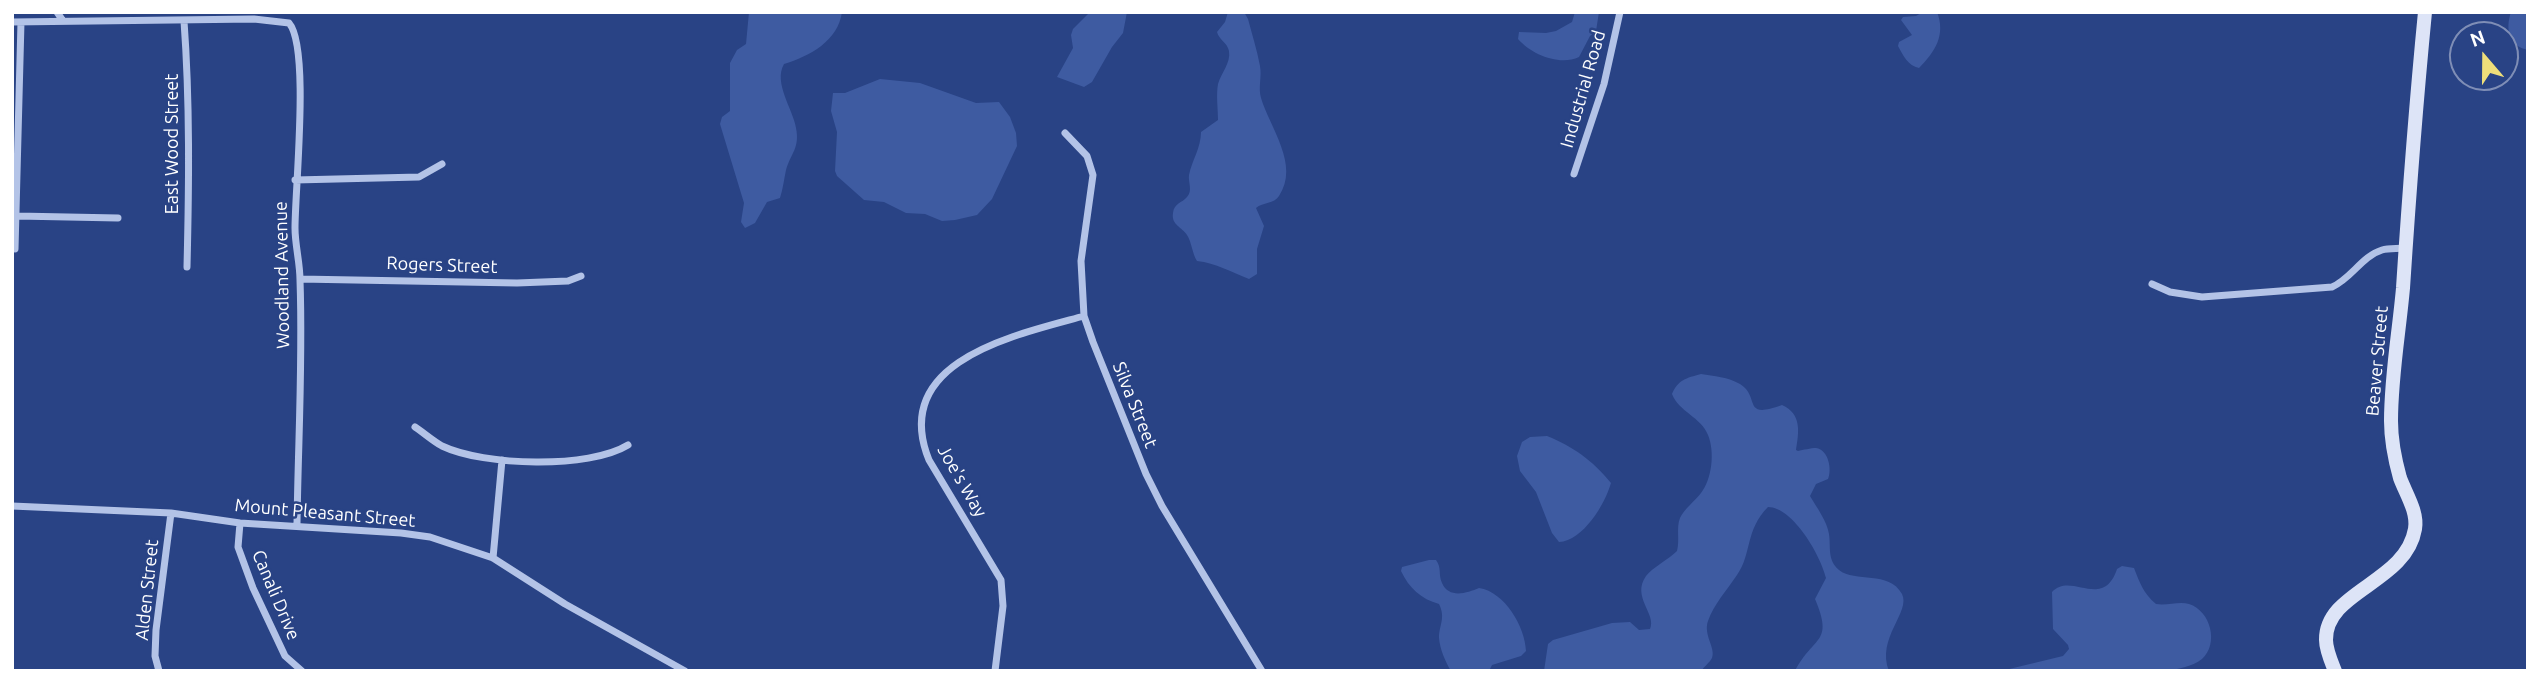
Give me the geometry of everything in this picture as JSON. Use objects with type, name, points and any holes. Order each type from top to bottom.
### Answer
[{"type":"street","points":[[57,12],[63,21]]},
{"type":"street","name":"Industrial Road","points":[[1574,174],[1604,84],[1620,12]]},
{"type":"street","name":"Beaver Street","points":[[2335,671],[2326,642],[2330,621],[2336,611],[2385,575],[2404,556],[2416,525],[2396,460],[2391,424],[2391,387],[2424,12]]},
{"type":"street","name":"Woodland Avenue","points":[[184,21],[278,20],[291,25],[299,47],[300,85],[295,180],[295,232],[300,279],[297,525]]},
{"type":"street","points":[[12,22],[184,21]]},
{"type":"street","name":"East Wood Street","points":[[184,21],[189,163],[187,267]]},
{"type":"street","points":[[15,249],[21,22]]},
{"type":"street","name":"Silva Street","points":[[1065,134],[1087,156],[1093,175],[1081,261],[1084,316],[1152,485],[1262,671]]},
{"type":"street","points":[[295,180],[419,177],[442,164]]},
{"type":"street","points":[[17,216],[118,218]]},
{"type":"street","points":[[2152,284],[2170,292],[2202,297],[2332,288],[2343,282],[2375,253],[2405,248]]},
{"type":"street","name":"Rogers Street","points":[[300,279],[517,283],[568,281],[581,276]]},
{"type":"street","name":"Joe's Way","points":[[995,671],[1003,588],[993,564],[929,460],[923,446],[921,425],[924,405],[932,387],[943,373],[957,363],[1028,332],[1084,316]]},
{"type":"street","points":[[415,427],[442,446],[502,460],[581,461],[615,453],[628,446]]},
{"type":"street","points":[[494,558],[502,460]]},
{"type":"street","name":"Mount Pleasant Street","points":[[12,506],[171,513],[240,523],[297,525],[430,537],[494,558],[565,604],[685,671]]},
{"type":"street","name":"Alden Street","points":[[159,671],[155,656],[156,630],[171,513]]},
{"type":"street","name":"Canali Drive","points":[[240,523],[238,547],[253,588],[285,656],[302,671]]},
{"type":"shaded area","points":[[749,12],[842,12],[829,39],[813,52],[784,64],[781,71],[782,88],[796,128],[796,146],[786,170],[780,198],[767,202],[755,223],[745,228],[741,222],[744,203],[720,124],[722,117],[730,111],[730,63],[737,50],[746,44]]},
{"type":"shaded area","points":[[1090,12],[1127,12],[1123,33],[1092,82],[1084,87],[1057,77],[1073,48],[1073,29]]},
{"type":"shaded area","points":[[1228,12],[1244,12],[1248,19],[1260,66],[1261,98],[1285,159],[1285,184],[1279,196],[1256,208],[1264,226],[1257,249],[1257,274],[1249,279],[1197,261],[1187,235],[1175,223],[1173,217],[1175,207],[1190,192],[1189,175],[1201,132],[1218,120],[1218,84],[1229,55],[1228,48],[1217,32],[1225,22]]},
{"type":"shaded area","points":[[1575,12],[1599,12],[1596,31],[1590,36],[1579,57],[1563,60],[1547,57],[1531,50],[1518,39],[1519,32],[1556,31],[1572,22]]},
{"type":"shaded area","points":[[1923,12],[1937,12],[1940,28],[1934,49],[1919,68],[1909,63],[1898,46],[1899,42],[1912,35],[1901,20],[1903,17],[1916,16]]},
{"type":"shaded area","points":[[2511,12],[2528,12],[2528,50],[2519,46],[2519,21],[2509,21]]},
{"type":"shaded area","points":[[880,79],[920,83],[976,103],[999,102],[1010,117],[1017,146],[992,199],[977,215],[942,221],[925,214],[906,213],[884,202],[864,200],[837,176],[837,132],[831,111],[833,93],[845,93]]},
{"type":"shaded area","points":[[1701,374],[1726,378],[1740,384],[1750,395],[1756,408],[1761,410],[1782,405],[1793,413],[1798,424],[1796,450],[1816,448],[1827,456],[1828,479],[1816,484],[1810,496],[1828,529],[1830,553],[1835,566],[1846,574],[1889,582],[1902,594],[1902,609],[1887,648],[1889,671],[1795,671],[1822,632],[1823,624],[1815,599],[1826,578],[1805,534],[1787,515],[1768,507],[1752,533],[1742,567],[1708,621],[1707,631],[1713,654],[1701,671],[1544,671],[1548,644],[1553,640],[1612,623],[1630,622],[1639,630],[1650,629],[1650,617],[1641,591],[1642,584],[1649,573],[1677,551],[1680,518],[1705,487],[1710,473],[1712,457],[1708,435],[1672,394],[1683,380]]},
{"type":"shaded area","points":[[1547,436],[1582,455],[1611,483],[1592,520],[1576,535],[1559,542],[1552,533],[1536,492],[1520,471],[1517,456],[1522,442],[1530,437]]},
{"type":"shaded area","points":[[1436,560],[1442,583],[1449,591],[1464,593],[1479,588],[1505,603],[1518,622],[1526,651],[1521,656],[1492,665],[1489,671],[1451,671],[1440,642],[1442,617],[1439,604],[1416,592],[1401,571],[1402,567]]},
{"type":"shaded area","points":[[2122,566],[2134,568],[2145,592],[2156,604],[2185,603],[2203,613],[2211,637],[2207,653],[2202,659],[2189,666],[2165,671],[2001,671],[2063,656],[2069,649],[2053,629],[2052,592],[2068,585],[2095,589],[2104,587]]}]
